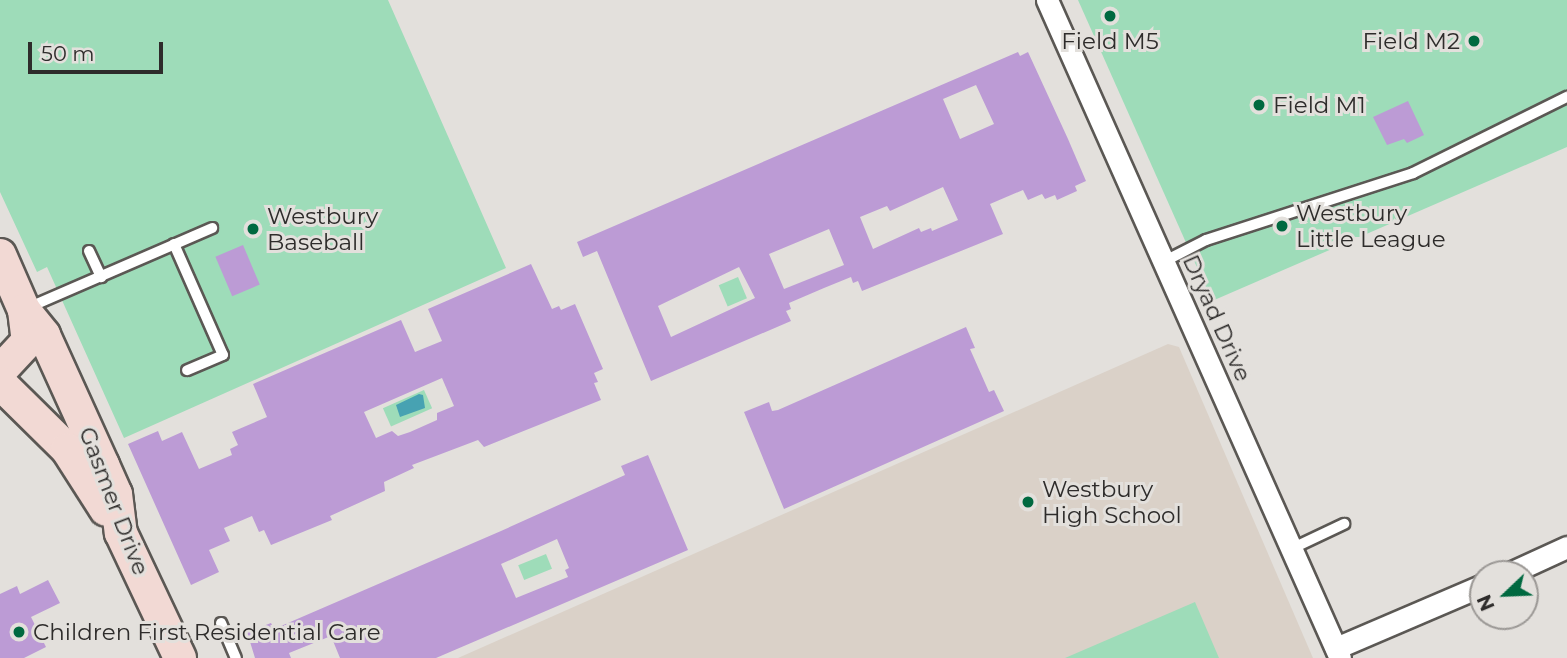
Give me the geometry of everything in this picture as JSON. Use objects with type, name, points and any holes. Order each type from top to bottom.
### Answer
[{"type":"street","name":"Dryad Drive","points":[[1047,0],[1338,653]]},
{"type":"street","name":"Gasmer Drive","points":[[0,255],[24,310],[44,335],[112,484],[121,533],[180,658]]},
{"type":"street","name":"Gasmer Drive","points":[[0,372],[27,341],[24,310]]},
{"type":"street","points":[[0,383],[67,449],[121,533]]},
{"type":"street","points":[[1539,560],[1567,547]]},
{"type":"street","points":[[1338,653],[1469,592]]},
{"type":"lane","points":[[1163,262],[1206,240],[1413,173],[1567,97]]},
{"type":"lane","points":[[24,310],[212,228]]},
{"type":"lane","points":[[174,244],[223,355],[187,370]]},
{"type":"lane","points":[[89,251],[100,277]]},
{"type":"lane","points":[[1291,548],[1344,524]]},
{"type":"lane","points":[[221,623],[236,658]]},
{"type":"shaded area","name":"Westbury High School","points":[[1168,344],[1179,347],[1313,658],[458,658]]},
{"type":"green space","name":"Westbury Baseball","points":[[0,0],[388,0],[506,268],[124,438],[47,267],[37,272],[0,192]]},
{"type":"green space","name":"Westbury Little League","points":[[1078,0],[1567,0],[1567,147],[1212,301]]},
{"type":"green space","points":[[738,277],[747,298],[728,306],[719,285]]},
{"type":"green space","points":[[424,390],[432,408],[391,427],[383,408]]},
{"type":"green space","points":[[546,554],[552,569],[524,580],[518,565]]},
{"type":"green space","points":[[1195,602],[1219,658],[1065,658]]},
{"type":"water","points":[[419,394],[423,395],[425,408],[400,417],[396,405]]},
{"type":"building","points":[[1018,52],[1020,56],[1028,52],[1086,181],[1075,186],[1077,191],[1057,200],[1055,195],[1045,199],[1042,194],[1028,200],[1023,190],[990,204],[1003,234],[862,291],[858,281],[853,283],[851,277],[824,288],[789,303],[791,309],[786,311],[791,321],[651,381],[597,251],[583,257],[577,242]],"holes":[[[976,85],[994,124],[960,139],[943,99]],[[943,187],[958,220],[932,231],[931,228],[921,232],[919,228],[873,249],[860,217],[887,206],[890,211]],[[829,229],[844,265],[784,289],[769,254]],[[739,267],[755,298],[671,337],[658,306]]]},
{"type":"building","points":[[1408,101],[1424,135],[1407,143],[1404,139],[1387,145],[1373,117]]},
{"type":"building","points":[[243,245],[260,285],[232,296],[215,257]]},
{"type":"building","points":[[531,264],[552,309],[559,306],[561,310],[575,304],[603,369],[594,373],[598,382],[594,383],[601,400],[484,447],[478,440],[412,465],[414,468],[384,482],[385,491],[330,516],[332,520],[271,545],[264,530],[259,532],[252,516],[224,528],[230,541],[209,550],[219,572],[191,585],[128,444],[158,431],[162,441],[182,432],[199,469],[232,455],[230,449],[238,445],[232,432],[267,417],[253,384],[401,320],[415,352],[442,341],[428,309]],"holes":[[[442,378],[454,406],[437,413],[437,420],[410,432],[398,436],[392,431],[376,438],[364,412]]]},
{"type":"building","points":[[966,327],[975,348],[970,349],[989,392],[994,390],[1004,411],[784,509],[744,412],[769,402],[772,411],[778,410]]},
{"type":"building","points":[[648,455],[688,550],[436,658],[340,658],[331,636],[289,653],[291,658],[255,658],[247,632],[271,623],[274,629],[501,531],[625,475],[621,466]],"holes":[[[557,539],[569,568],[565,570],[568,577],[516,598],[501,564]]]},
{"type":"building","name":"Children First Residential Care","points":[[48,580],[60,603],[31,617],[46,647],[24,658],[0,658],[0,594],[17,586],[20,594]]},
{"type":"place","name":"Field M5","points":[[1110,16]]},
{"type":"place","name":"Field M2","points":[[1474,41]]},
{"type":"place","name":"Field M1","points":[[1259,105]]},
{"type":"place","name":"Westbury Little League","points":[[1282,226]]},
{"type":"place","name":"Westbury Baseball","points":[[253,229]]},
{"type":"place","name":"Westbury High School","points":[[1028,502]]},
{"type":"place","name":"Children First Residential Care","points":[[19,632]]}]
